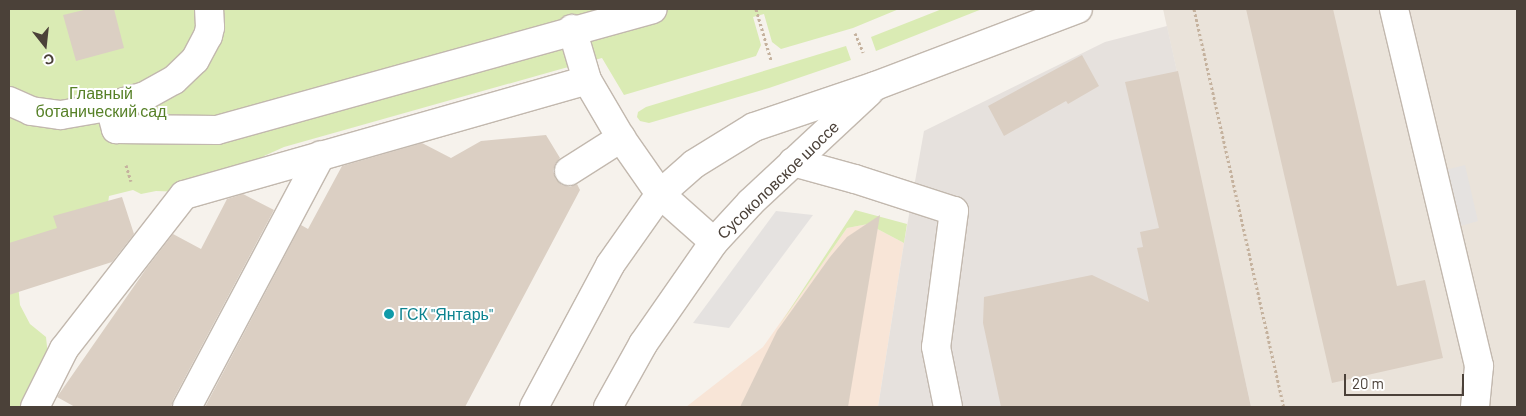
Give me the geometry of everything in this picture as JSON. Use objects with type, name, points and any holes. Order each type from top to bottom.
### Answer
[{"type":"street","points":[[9,101],[21,108],[41,114],[70,114],[110,107],[151,93],[174,80],[189,67],[200,53],[210,27],[209,9]]},
{"type":"street","points":[[110,107],[116,129],[218,130],[572,29],[652,9]]},
{"type":"street","name":"Сусоколовское шоссе","points":[[534,407],[610,265],[660,194],[694,164],[754,127],[875,86],[1078,9]]},
{"type":"street","points":[[1394,9],[1479,366],[1475,407]]},
{"type":"street","points":[[572,29],[587,80],[621,138],[660,194],[714,242]]},
{"type":"street","points":[[35,407],[64,349],[184,195],[587,80]]},
{"type":"street","name":"Сусоколовское шоссе","points":[[608,407],[643,344],[714,242],[751,202],[875,86]]},
{"type":"street","points":[[569,171],[621,138]]},
{"type":"street","points":[[187,407],[321,155]]},
{"type":"street","points":[[793,162],[855,179],[954,211],[936,347],[948,407]]},
{"type":"path","points":[[756,9],[771,60]]},
{"type":"path","points":[[1194,9],[1284,407]]},
{"type":"path","points":[[856,33],[864,55]]},
{"type":"shaded area","points":[[1163,9],[1517,9],[1517,407],[1251,407]]},
{"type":"shaded area","points":[[1167,26],[1251,407],[878,407],[924,131],[1105,42]]},
{"type":"shaded area","points":[[1465,165],[1478,221],[1450,229],[1438,172]]},
{"type":"shaded area","points":[[776,211],[813,215],[729,328],[693,323]]},
{"type":"shaded area","points":[[868,224],[904,243],[878,407],[686,407],[763,347],[847,228]]},
{"type":"green space","name":"Главный ботанический сад","points":[[9,9],[899,9],[853,28],[781,49],[772,42],[764,14],[753,17],[761,45],[756,56],[624,95],[602,58],[561,69],[284,147],[264,156],[249,170],[207,174],[193,188],[184,192],[156,191],[141,194],[133,190],[109,196],[107,211],[20,252],[9,252]]},
{"type":"green space","points":[[942,9],[982,9],[876,51],[871,37]]},
{"type":"green space","points":[[846,46],[851,60],[769,88],[649,123],[640,121],[637,117],[638,112],[646,107]]},
{"type":"green space","points":[[855,210],[907,224],[904,243],[868,224],[847,228],[779,326]]},
{"type":"green space","points":[[9,275],[18,284],[20,305],[30,324],[46,337],[48,356],[36,407],[9,407]]},
{"type":"building","points":[[88,9],[114,9],[124,48],[76,61],[63,15]]},
{"type":"building","points":[[1246,9],[1333,9],[1397,286],[1425,280],[1443,358],[1332,383]]},
{"type":"building","points":[[1082,55],[1099,86],[1068,104],[1066,101],[1004,136],[988,106]]},
{"type":"building","points":[[1178,71],[1251,407],[1001,407],[983,323],[984,297],[1092,275],[1149,302],[1137,248],[1143,247],[1140,232],[1159,228],[1125,82]]},
{"type":"building","name":"ГСК \"Янтарь\"","points":[[546,135],[560,158],[555,164],[553,171],[556,179],[562,185],[570,187],[577,184],[580,190],[465,407],[205,407],[301,225],[308,229],[342,166],[422,143],[451,158],[481,141]]},
{"type":"building","points":[[243,194],[274,210],[171,407],[75,407],[57,397],[146,269],[173,234],[201,249],[227,199]]},
{"type":"building","points":[[122,197],[134,234],[112,262],[9,295],[9,243],[57,228],[53,216]]},
{"type":"building","points":[[880,215],[848,407],[740,407],[777,331],[830,257],[847,237]]},
{"type":"place","name":"ГСК \"Янтарь\"","points":[[389,314]]}]
